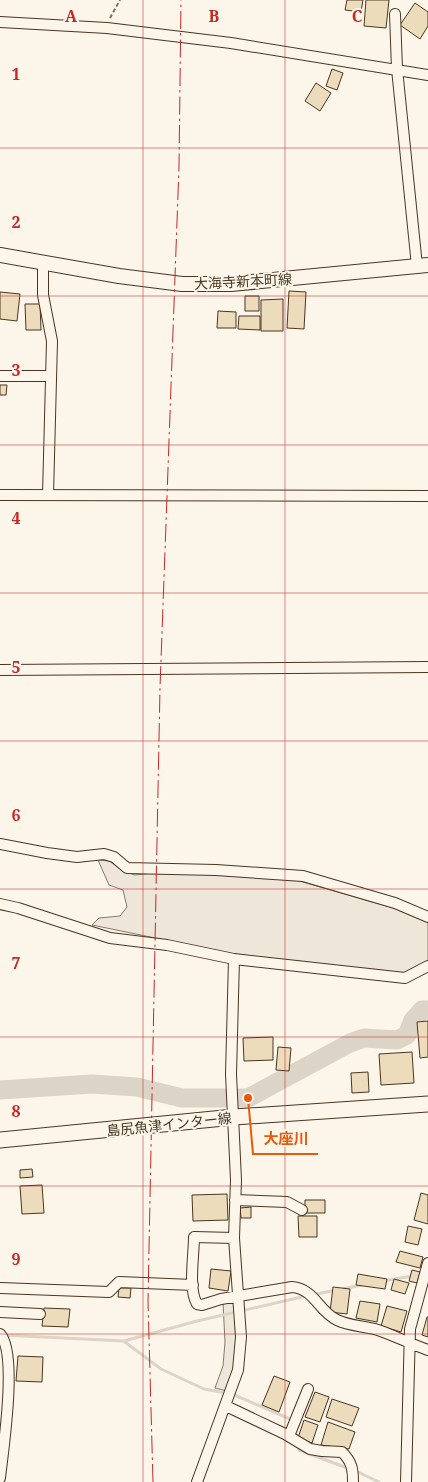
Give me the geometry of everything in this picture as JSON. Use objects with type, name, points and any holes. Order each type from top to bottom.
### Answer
[{"type":"main road","name":"大海寺新本町線","points":[[0,255],[118,276],[182,284],[231,284],[422,266]]},
{"type":"main road","name":"島尻魚津インター線","points":[[0,1140],[234,1117],[428,1104]]},
{"type":"street","points":[[395,14],[397,69],[422,266]]},
{"type":"street","points":[[0,22],[104,28],[231,43],[428,74]]},
{"type":"street","points":[[43,263],[43,295],[52,341],[48,495]]},
{"type":"street","points":[[0,376],[51,376]]},
{"type":"street","points":[[0,495],[428,496]]},
{"type":"street","points":[[0,670],[428,667]]},
{"type":"street","points":[[0,844],[77,857],[104,854],[114,857],[127,868],[216,870],[303,876],[395,903],[428,917]]},
{"type":"street","points":[[0,904],[110,938],[167,945],[234,959],[405,978],[428,966]]},
{"type":"street","points":[[197,1482],[238,1370],[241,1337],[234,1238],[232,1074],[234,959]]},
{"type":"street","points":[[235,1200],[287,1202],[302,1210]]},
{"type":"street","points":[[234,1238],[194,1237],[193,1285],[194,1300],[197,1304],[202,1306],[221,1299],[292,1287],[301,1288],[309,1293],[336,1320],[377,1330],[428,1350]]},
{"type":"street","points":[[406,1482],[410,1329],[428,1263]]},
{"type":"street","points":[[0,1288],[109,1292],[120,1282],[193,1285]]},
{"type":"street","points":[[0,1312],[40,1314]]},
{"type":"street","points":[[0,1334],[3,1337],[7,1351],[9,1386],[0,1478]]},
{"type":"street","points":[[289,1436],[308,1389]]},
{"type":"street","points":[[226,1406],[289,1436],[310,1449],[342,1452],[349,1458],[353,1467],[353,1482]]},
{"type":"path","points":[[104,28],[120,0]]},
{"type":"shaded area","points":[[98,860],[109,861],[134,875],[166,872],[296,880],[411,913],[428,921],[428,962],[402,974],[233,954],[92,925],[99,918],[120,916],[127,907],[123,890],[109,885]]},
{"type":"shaded area","points":[[223,1303],[234,1303],[237,1332],[235,1363],[227,1391],[215,1388],[223,1366],[225,1342]]},
{"type":"building","points":[[347,0],[363,0],[361,12],[345,10]]},
{"type":"building","points":[[366,0],[389,0],[386,28],[364,26]]},
{"type":"building","points":[[415,3],[428,12],[428,26],[420,39],[400,25]]},
{"type":"building","points":[[332,69],[343,73],[337,90],[326,86]]},
{"type":"building","points":[[316,83],[331,93],[320,111],[305,101]]},
{"type":"building","points":[[289,291],[306,292],[304,329],[287,328]]},
{"type":"building","points":[[0,292],[20,294],[17,321],[0,319]]},
{"type":"building","points":[[245,296],[259,296],[259,311],[245,311]]},
{"type":"building","points":[[283,299],[283,331],[261,331],[261,300]]},
{"type":"building","points":[[25,304],[40,304],[41,330],[26,330]]},
{"type":"building","points":[[218,311],[236,312],[236,328],[217,328]]},
{"type":"building","points":[[239,316],[260,316],[260,330],[238,329]]},
{"type":"building","points":[[0,385],[7,385],[6,395],[0,395]]},
{"type":"building","points":[[428,1021],[428,1057],[420,1058],[417,1022]]},
{"type":"building","points":[[273,1037],[273,1060],[244,1061],[243,1038]]},
{"type":"building","points":[[278,1047],[291,1048],[289,1071],[276,1070]]},
{"type":"building","points":[[412,1052],[414,1083],[381,1085],[379,1054]]},
{"type":"building","points":[[368,1072],[369,1092],[352,1093],[351,1073]]},
{"type":"building","points":[[32,1169],[33,1177],[20,1178],[20,1170]]},
{"type":"building","points":[[42,1185],[44,1213],[22,1214],[20,1186]]},
{"type":"building","points":[[421,1193],[428,1195],[428,1224],[414,1220]]},
{"type":"building","points":[[227,1194],[228,1220],[193,1221],[192,1195]]},
{"type":"building","points":[[305,1200],[325,1200],[325,1213],[305,1213]]},
{"type":"building","points":[[251,1207],[251,1218],[241,1218],[240,1208]]},
{"type":"building","points":[[298,1216],[317,1216],[317,1237],[299,1237]]},
{"type":"building","points":[[408,1226],[422,1229],[418,1245],[405,1242]]},
{"type":"building","points":[[400,1251],[423,1257],[420,1268],[396,1262]]},
{"type":"building","points":[[211,1269],[231,1271],[228,1291],[209,1288]]},
{"type":"building","points":[[412,1270],[420,1272],[417,1283],[409,1281]]},
{"type":"building","points":[[358,1274],[387,1279],[385,1289],[356,1285]]},
{"type":"building","points":[[394,1279],[409,1283],[405,1294],[391,1290]]},
{"type":"building","points":[[333,1287],[350,1289],[347,1314],[330,1312]]},
{"type":"building","points":[[119,1288],[131,1288],[130,1298],[118,1297]]},
{"type":"building","points":[[360,1301],[380,1304],[377,1322],[356,1318]]},
{"type":"building","points":[[387,1306],[407,1311],[401,1332],[381,1326]]},
{"type":"building","points":[[44,1308],[70,1309],[68,1327],[42,1326]]},
{"type":"building","points":[[428,1317],[428,1337],[422,1335]]},
{"type":"building","points":[[18,1356],[43,1357],[42,1382],[16,1381]]},
{"type":"building","points":[[274,1376],[290,1382],[279,1412],[262,1405]]},
{"type":"building","points":[[315,1392],[329,1397],[320,1422],[305,1417]]},
{"type":"building","points":[[332,1399],[359,1408],[352,1426],[326,1417]]},
{"type":"building","points":[[304,1420],[318,1425],[312,1443],[298,1438]]},
{"type":"building","points":[[328,1422],[355,1432],[349,1449],[321,1445]]},
{"type":"waterway","points":[[0,1090],[92,1084],[137,1087],[182,1098],[248,1098],[350,1043],[364,1038],[397,1040],[407,1035],[413,1020],[422,1010],[428,1010]]},
{"type":"waterway","points":[[383,1281],[424,1274]]},
{"type":"waterway","points":[[342,1289],[362,1285]]},
{"type":"waterway","points":[[312,1295],[336,1290]]},
{"type":"waterway","points":[[3,1335],[124,1341],[197,1321],[306,1296]]},
{"type":"waterway","points":[[125,1342],[161,1369],[204,1389],[232,1394],[290,1419],[292,1423]]},
{"type":"waterway","points":[[298,1446],[299,1450],[350,1469]]},
{"type":"waterway","points":[[356,1471],[379,1482]]},
{"type":"power","points":[[153,1482],[148,1301],[160,688],[179,167],[181,0]]},
{"type":"place","name":"大座川","points":[[248,1098]]}]
